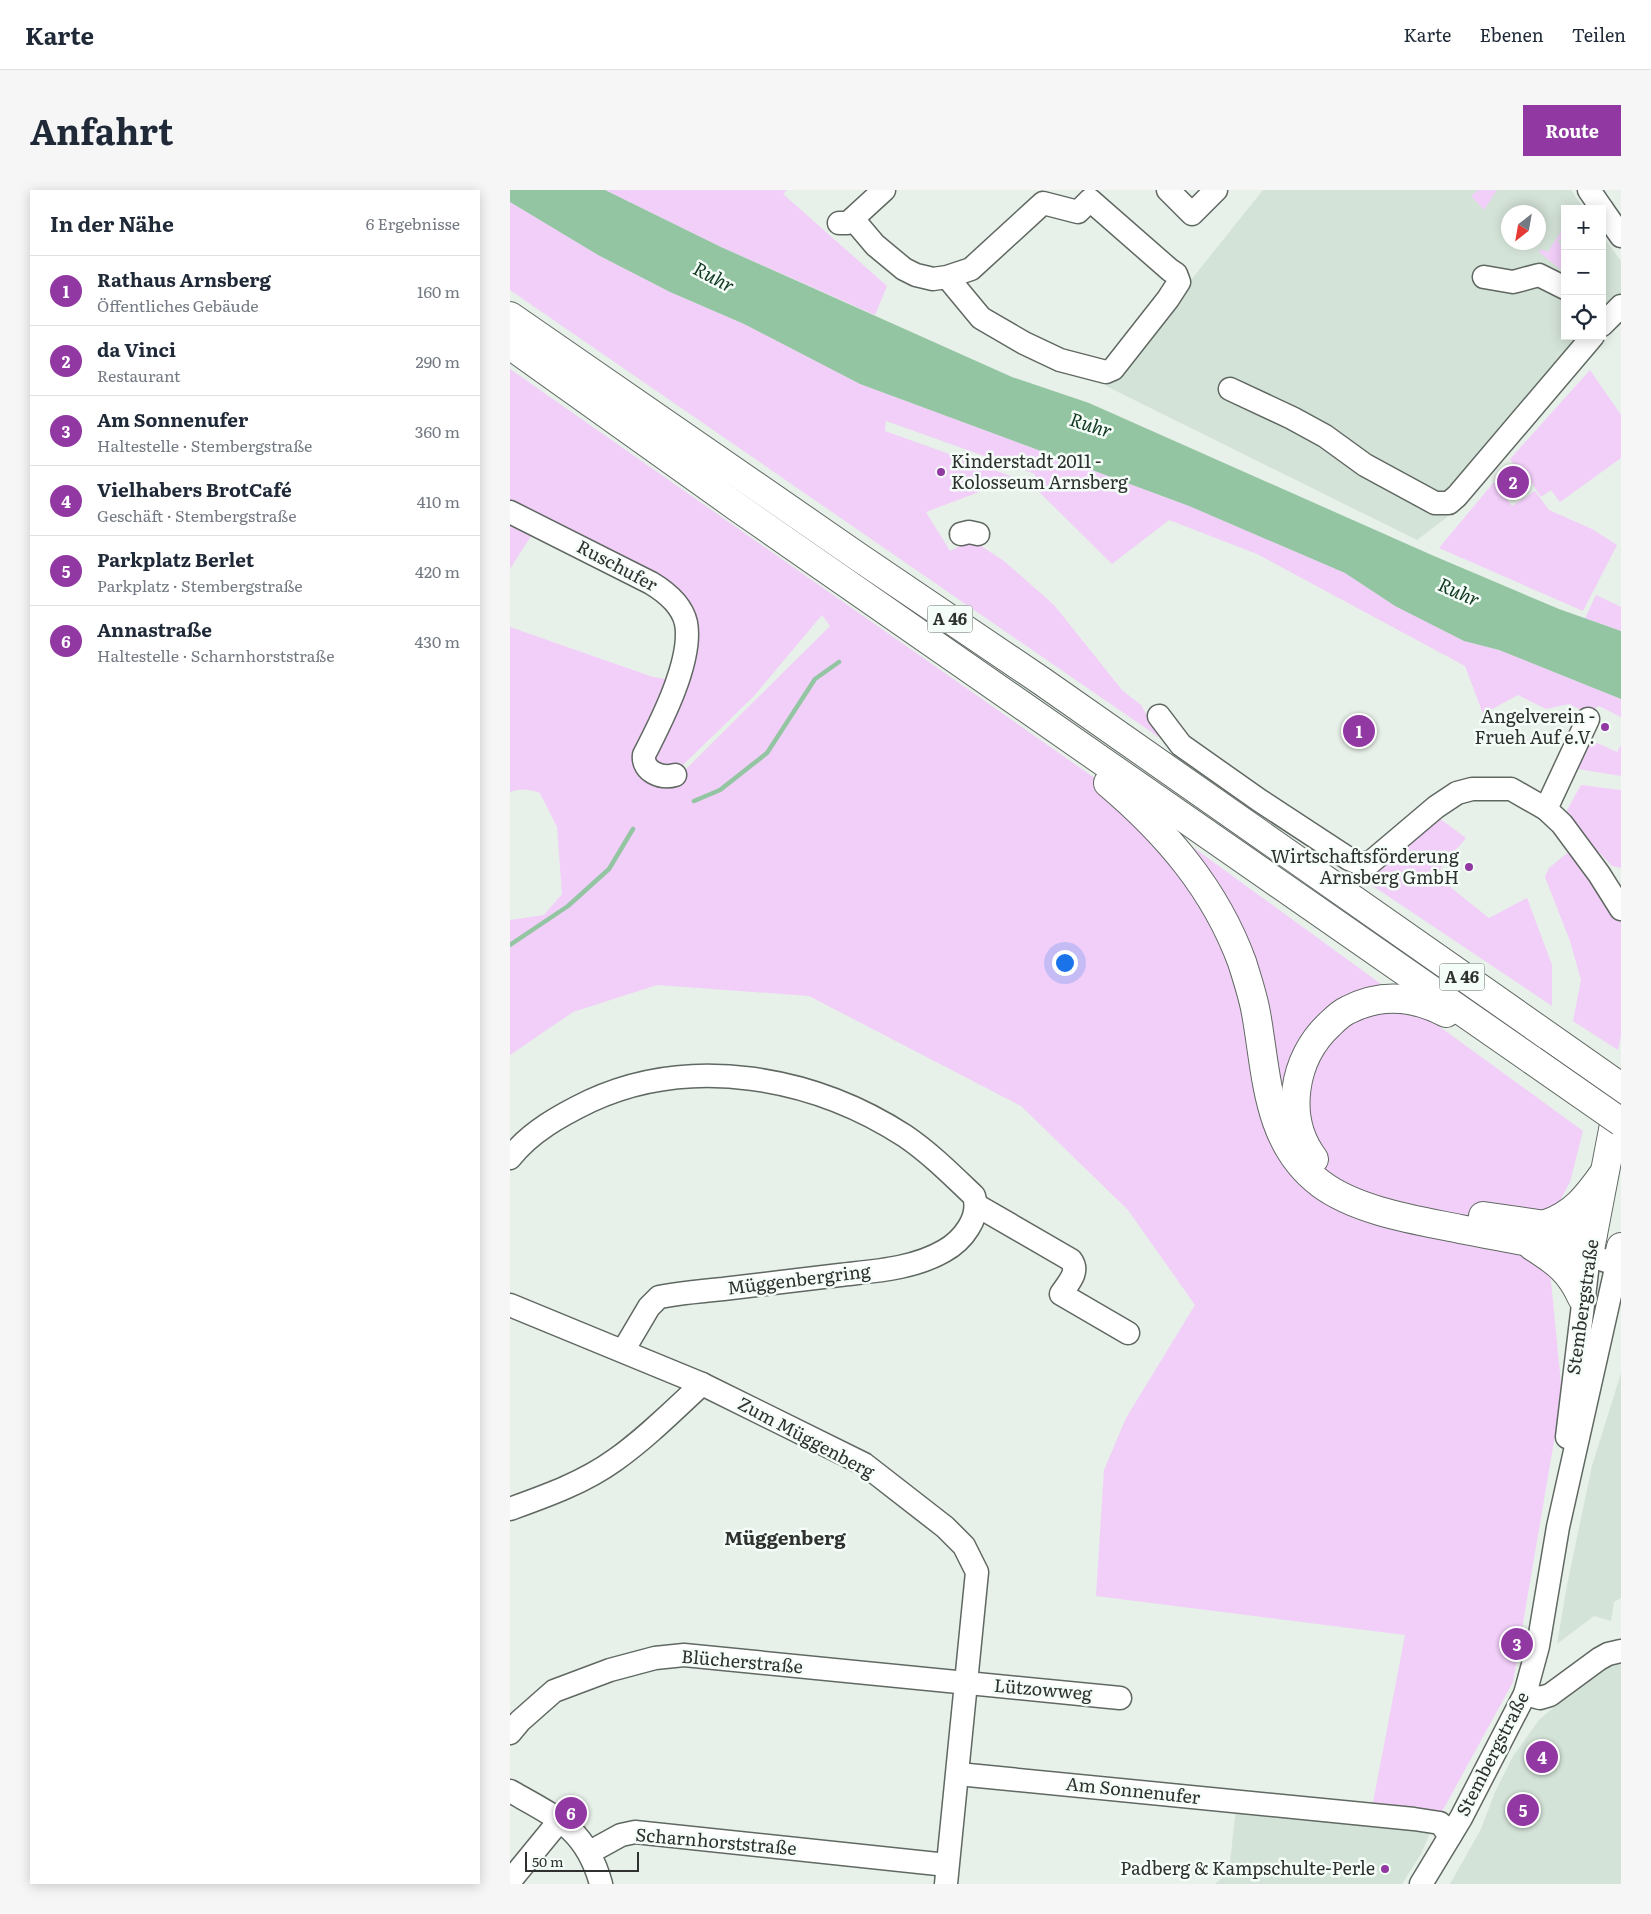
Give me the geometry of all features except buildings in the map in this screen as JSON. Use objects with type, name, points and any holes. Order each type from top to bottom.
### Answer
[{"type":"main road","name":"A 46","points":[[510,316],[1043,682],[1621,1087]]},
{"type":"main road","name":"A 46","points":[[510,345],[745,512],[1621,1122]]},
{"type":"main road","points":[[1003,692],[1039,727],[1105,780],[1149,820],[1172,844],[1205,886],[1231,935],[1242,964],[1256,1012],[1268,1092],[1276,1124],[1292,1155],[1320,1184],[1344,1198],[1375,1209],[1417,1220],[1575,1250],[1591,1245],[1579,1230],[1406,1205],[1356,1190],[1331,1176],[1313,1157],[1305,1144],[1297,1122],[1296,1105],[1299,1079],[1307,1054],[1313,1044],[1324,1030],[1346,1010],[1375,1001],[1401,998],[1414,1000],[1439,1010],[1528,1058]]},
{"type":"main road","name":"Stembergstraße","points":[[1591,1245],[1621,1087]]},
{"type":"main road","points":[[1546,1224],[1562,1218],[1588,1196],[1604,1173]]},
{"type":"main road","points":[[1525,1242],[1566,1271],[1575,1282],[1582,1298]]},
{"type":"street","points":[[884,190],[846,221],[904,270],[916,275],[933,279],[947,277],[971,269],[1043,203],[1078,212],[1090,200],[1170,270],[1178,278],[1178,285],[1113,370],[1106,372],[1060,360],[1024,343],[981,318],[947,277]]},
{"type":"street","points":[[1168,190],[1192,214],[1216,190]]},
{"type":"street","points":[[1589,190],[1599,205]]},
{"type":"street","points":[[1606,215],[1621,236]]},
{"type":"street","points":[[1484,277],[1513,282],[1540,275],[1561,286]]},
{"type":"street","points":[[1230,389],[1300,422],[1325,436],[1365,465],[1385,474],[1435,503],[1448,502],[1457,496],[1589,340]]},
{"type":"street","name":"Ruschufer","points":[[510,512],[651,583],[666,593],[682,614],[686,622],[687,631],[682,666],[669,702],[644,755],[644,762],[648,768],[664,777],[675,775]]},
{"type":"street","points":[[1159,716],[1175,739],[1188,750],[1259,800],[1349,859],[1361,864],[1366,865],[1378,858],[1436,808],[1457,793],[1472,789],[1511,789],[1546,809],[1562,824],[1614,883],[1621,909]]},
{"type":"street","points":[[1546,809],[1588,718]]},
{"type":"street","points":[[510,1158],[518,1148],[544,1128],[571,1111],[602,1096],[631,1086],[665,1078],[705,1076],[748,1078],[786,1084],[826,1096],[874,1118],[931,1156],[974,1196],[976,1205],[1070,1260],[1075,1266],[1075,1272],[1061,1294],[1128,1332]]},
{"type":"street","name":"Müggenbergring","points":[[623,1351],[649,1307],[659,1297],[875,1271],[919,1262],[944,1251],[960,1238],[973,1220],[976,1205]]},
{"type":"street","points":[[1591,1245],[1620,1255]]},
{"type":"street","name":"Stembergstraße","points":[[1558,1527],[1582,1298],[1591,1245]]},
{"type":"street","name":"Stembergstraße","points":[[1421,1884],[1450,1836],[1525,1694],[1538,1646],[1558,1527],[1620,1255]]},
{"type":"street","name":"Zum Müggenberg","points":[[511,1307],[702,1384],[864,1464],[945,1527],[964,1546],[977,1572],[947,1875]]},
{"type":"street","points":[[1600,1339],[1621,1315]]},
{"type":"street","points":[[510,1509],[559,1491],[587,1477],[614,1460],[644,1437],[702,1384]]},
{"type":"street","points":[[1525,1694],[1540,1698],[1550,1695],[1608,1654],[1621,1651]]},
{"type":"street","name":"Blücherstraße","points":[[510,1733],[520,1720],[554,1691],[610,1670],[655,1658],[684,1655],[966,1683]]},
{"type":"street","name":"Lützowweg","points":[[966,1683],[1120,1698]]},
{"type":"street","name":"Am Sonnenufer","points":[[958,1774],[1414,1819],[1440,1823],[1450,1836]]},
{"type":"street","points":[[510,1791],[560,1820],[579,1837],[590,1852],[601,1884]]},
{"type":"street","points":[[510,1881],[560,1820]]},
{"type":"street","name":"Scharnhorststraße","points":[[590,1852],[621,1835],[635,1832],[947,1875]]},
{"type":"shaded area","points":[[605,190],[787,190],[783,194],[887,286],[875,315],[721,247]]},
{"type":"shaded area","points":[[1263,190],[1571,190],[1581,205],[1561,205],[1561,340],[1597,340],[1446,518],[1417,540],[1106,386]]},
{"type":"shaded area","points":[[1478,190],[1497,190],[1484,210],[1471,196]]},
{"type":"shaded area","points":[[510,202],[598,255],[670,292],[744,324],[860,384],[1189,506],[1345,573],[1395,606],[1464,641],[1499,650],[1621,699],[1621,717],[1599,706],[1587,713],[1569,704],[1546,709],[1518,695],[1483,714],[1465,666],[1257,554],[1169,520],[1112,564],[1035,488],[1035,474],[886,421],[885,431],[1016,478],[926,512],[950,551],[972,540],[1004,561],[1054,605],[1122,690],[1141,705],[1160,738],[510,290]]},
{"type":"shaded area","points":[[1561,231],[1561,239],[1558,241],[1561,245],[1561,270],[1539,252],[1543,250],[1548,252]]},
{"type":"shaded area","points":[[1606,240],[1621,261],[1621,314],[1606,330]]},
{"type":"shaded area","points":[[510,369],[1179,837],[1583,1131],[1570,1182],[1555,1210],[1550,1271],[1562,1394],[1513,1682],[1438,1819],[1372,1808],[1405,1635],[1096,1596],[1104,1470],[1126,1418],[1195,1305],[1128,1210],[1021,1106],[809,996],[657,985],[573,1012],[510,1055],[510,920],[544,915],[562,894],[557,827],[540,793],[525,790],[510,792],[510,627],[653,677],[673,680],[662,712],[643,756],[642,763],[655,776],[667,778],[679,775],[684,771],[830,626],[822,615],[754,696],[685,763],[668,774],[656,771],[650,765],[647,757],[684,667],[691,631],[687,615],[671,593],[659,583],[510,509]]},
{"type":"shaded area","points":[[1590,370],[1621,415],[1621,458],[1560,502],[1551,490],[1541,497],[1519,464],[1515,466],[1510,459]]},
{"type":"shaded area","points":[[1494,482],[1512,506],[1535,491],[1549,510],[1592,529],[1617,545],[1583,611],[1439,548]]},
{"type":"shaded area","points":[[510,515],[536,528],[510,569]]},
{"type":"shaded area","points":[[1596,595],[1621,607],[1621,631],[1585,618]]},
{"type":"shaded area","points":[[1586,738],[1617,752],[1621,745],[1621,776],[1572,768]]},
{"type":"shaded area","points":[[1581,785],[1621,790],[1621,868],[1612,866],[1591,844],[1566,812]]},
{"type":"shaded area","points":[[1439,818],[1466,838],[1435,875],[1489,918],[1527,898],[1552,965],[1552,1006],[1361,878]]},
{"type":"shaded area","points":[[1571,850],[1621,918],[1621,1036],[1618,1050],[1573,1021],[1581,980],[1570,941],[1545,877],[1549,868]]},
{"type":"shaded area","points":[[1621,1373],[1621,1598],[1614,1602],[1611,1621],[1594,1616],[1557,1644],[1567,1585],[1592,1466]]},
{"type":"shaded area","points":[[1614,1663],[1621,1664],[1621,1884],[1450,1884],[1481,1829],[1495,1792],[1513,1756],[1539,1720],[1582,1683]]},
{"type":"shaded area","points":[[1236,1807],[1431,1831],[1421,1854],[1402,1884],[1215,1884],[1229,1872]]},
{"type":"water","name":"Ruhr","points":[[510,190],[605,190],[721,247],[1012,377],[1089,403],[1434,556],[1559,609],[1621,631],[1621,699],[1499,650],[1464,641],[1395,606],[1345,573],[1189,506],[860,384],[744,324],[670,292],[598,255],[510,202]]},
{"type":"waterway","points":[[694,801],[720,790],[767,753],[815,679],[839,662]]},
{"type":"waterway","points":[[510,945],[568,906],[609,869],[633,829]]},
{"type":"place","name":"Kinderstadt 2011 - Kolosseum Arnsberg","points":[[941,472]]},
{"type":"place","name":"da Vinci","points":[[1513,482]]},
{"type":"place","name":"Angelverein - Frueh Auf e.V.","points":[[1605,727]]},
{"type":"place","name":"Rathaus Arnsberg","points":[[1359,731]]},
{"type":"place","name":"Wirtschaftsförderung Arnsberg GmbH","points":[[1469,867]]},
{"type":"place","name":"Am Sonnenufer","points":[[1517,1644]]},
{"type":"place","name":"Vielhabers BrotCafé","points":[[1542,1757]]},
{"type":"place","name":"Parkplatz Berlet","points":[[1523,1810]]},
{"type":"place","name":"Annastraße","points":[[571,1813]]},
{"type":"place","name":"Padberg & Kampschulte-Perle","points":[[1385,1869]]},
{"type":"district","name":"Müggenberg","points":[[785,1538]]}]
